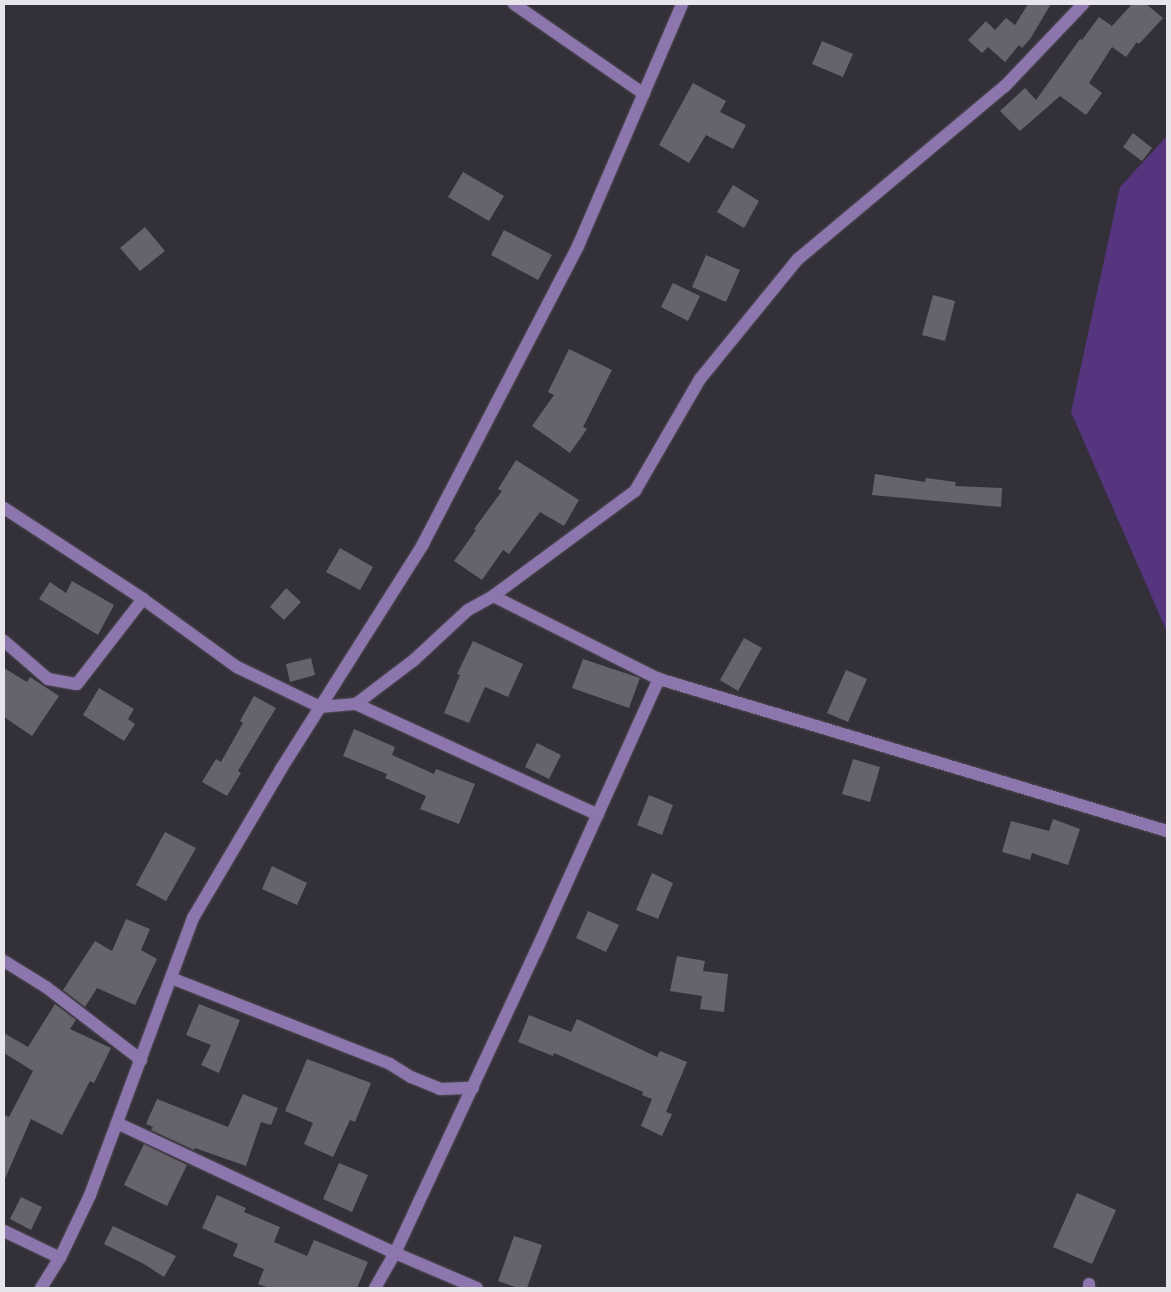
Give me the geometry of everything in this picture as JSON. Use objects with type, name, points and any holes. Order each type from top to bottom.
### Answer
[{"type":"street","points":[[514,4],[644,94]]},
{"type":"street","points":[[42,1288],[60,1258],[90,1195],[193,918],[320,707],[424,544],[578,246],[682,4]]},
{"type":"street","points":[[356,704],[414,660],[468,610],[493,596],[635,490],[700,379],[798,260],[1005,86],[1083,4]]},
{"type":"street","points":[[4,508],[143,600],[238,667],[320,707],[356,704],[598,815]]},
{"type":"street","points":[[493,596],[659,679],[1167,831]]},
{"type":"street","points":[[4,641],[48,679],[78,684],[143,600]]},
{"type":"street","points":[[375,1288],[395,1253],[472,1088],[659,679]]},
{"type":"street","points":[[4,961],[46,987],[141,1060]]},
{"type":"street","points":[[171,978],[390,1064],[440,1090],[472,1088]]},
{"type":"street","points":[[117,1123],[395,1253],[477,1288]]},
{"type":"street","points":[[4,1231],[60,1258]]},
{"type":"shaded area","points":[[1167,136],[1167,632],[1071,412],[1120,187]]},
{"type":"building","points":[[1028,4],[1051,4],[1030,39],[1022,48],[1019,45],[1005,62],[988,47],[982,53],[968,40],[986,21],[995,30],[1006,18],[1015,25]]},
{"type":"building","points":[[1132,4],[1146,4],[1163,18],[1139,44],[1137,42],[1126,57],[1112,47],[1089,83],[1102,93],[1086,115],[1060,96],[1020,131],[1000,111],[1025,88],[1036,100],[1080,39],[1082,40],[1099,17],[1112,26]]},
{"type":"building","points":[[822,41],[853,54],[843,77],[812,64]]},
{"type":"building","points":[[693,83],[726,101],[720,112],[746,125],[733,149],[706,135],[689,163],[659,145]]},
{"type":"building","points":[[1133,133],[1152,148],[1142,161],[1123,147]]},
{"type":"building","points":[[463,172],[504,196],[489,221],[448,197]]},
{"type":"building","points":[[733,185],[759,201],[744,228],[717,212]]},
{"type":"building","points":[[145,227],[165,251],[140,271],[120,248]]},
{"type":"building","points":[[504,230],[552,255],[538,280],[491,255]]},
{"type":"building","points":[[706,255],[740,270],[726,302],[692,287]]},
{"type":"building","points":[[673,283],[700,296],[688,321],[661,307]]},
{"type":"building","points":[[933,295],[955,301],[945,341],[922,335]]},
{"type":"building","points":[[569,349],[612,370],[583,427],[587,429],[570,453],[532,426],[554,395],[548,392]]},
{"type":"building","points":[[516,460],[579,500],[564,526],[540,512],[509,554],[503,550],[482,580],[454,561],[476,530],[474,529],[502,491],[498,489]]},
{"type":"building","points":[[875,474],[925,482],[926,478],[956,482],[955,486],[1002,488],[1001,507],[872,495]]},
{"type":"building","points":[[340,548],[373,567],[360,590],[326,572]]},
{"type":"building","points":[[72,581],[114,605],[98,635],[39,599],[50,582],[66,593]]},
{"type":"building","points":[[286,588],[301,602],[284,620],[270,607]]},
{"type":"building","points":[[744,638],[762,648],[738,691],[720,680]]},
{"type":"building","points":[[473,641],[523,664],[508,697],[485,687],[469,723],[444,713],[460,675],[457,674]]},
{"type":"building","points":[[311,658],[315,675],[290,682],[286,664]]},
{"type":"building","points":[[583,659],[640,678],[629,708],[572,688]]},
{"type":"building","points":[[4,668],[27,682],[30,677],[59,696],[32,736],[4,717]]},
{"type":"building","points":[[846,670],[867,679],[848,722],[827,713]]},
{"type":"building","points":[[99,688],[134,709],[128,719],[135,724],[124,741],[83,715]]},
{"type":"building","points":[[254,696],[276,708],[238,771],[241,773],[227,796],[202,782],[216,759],[221,762],[243,723],[240,721]]},
{"type":"building","points":[[354,729],[395,747],[392,755],[434,774],[436,769],[475,784],[459,824],[420,809],[426,796],[385,778],[387,774],[343,756]]},
{"type":"building","points":[[537,743],[561,755],[549,779],[525,767]]},
{"type":"building","points":[[853,759],[880,767],[870,802],[842,794]]},
{"type":"building","points":[[649,795],[673,805],[662,835],[637,825]]},
{"type":"building","points":[[1053,819],[1080,829],[1068,865],[1032,853],[1030,860],[1002,852],[1011,821],[1049,831]]},
{"type":"building","points":[[165,832],[196,848],[166,901],[136,885]]},
{"type":"building","points":[[272,866],[307,883],[297,905],[262,889]]},
{"type":"building","points":[[652,873],[673,883],[658,919],[636,910]]},
{"type":"building","points":[[588,911],[619,925],[606,952],[576,938]]},
{"type":"building","points":[[126,919],[150,929],[141,950],[157,959],[135,1005],[97,988],[85,1007],[63,990],[95,941],[112,951]]},
{"type":"building","points":[[677,956],[705,961],[703,971],[728,974],[724,1012],[700,1009],[702,996],[670,991]]},
{"type":"building","points":[[55,1004],[76,1020],[70,1029],[111,1048],[94,1083],[90,1081],[62,1135],[31,1119],[4,1181],[4,1115],[9,1117],[33,1071],[4,1053],[4,1033],[28,1047]]},
{"type":"building","points":[[199,1004],[240,1020],[219,1073],[201,1065],[211,1045],[186,1035]]},
{"type":"building","points":[[529,1015],[571,1032],[577,1019],[657,1057],[660,1051],[687,1062],[666,1112],[672,1114],[662,1136],[641,1126],[652,1099],[642,1095],[643,1092],[554,1053],[553,1056],[518,1042]]},
{"type":"building","points":[[307,1059],[371,1083],[355,1122],[350,1120],[333,1157],[304,1144],[313,1123],[285,1111]]},
{"type":"building","points":[[243,1094],[278,1108],[271,1125],[261,1122],[246,1166],[195,1148],[194,1150],[151,1130],[153,1127],[146,1124],[157,1099],[228,1127]]},
{"type":"building","points":[[144,1144],[187,1165],[167,1206],[124,1185]]},
{"type":"building","points":[[339,1163],[368,1175],[352,1212],[323,1199]]},
{"type":"building","points":[[1077,1193],[1116,1210],[1092,1264],[1053,1247]]},
{"type":"building","points":[[217,1195],[246,1208],[244,1212],[280,1227],[274,1242],[307,1256],[314,1240],[368,1262],[357,1288],[269,1288],[258,1284],[264,1269],[233,1256],[238,1244],[202,1228]]},
{"type":"building","points":[[21,1197],[42,1207],[31,1230],[10,1219]]},
{"type":"building","points":[[113,1226],[176,1256],[164,1277],[144,1264],[104,1244]]},
{"type":"building","points":[[514,1236],[542,1245],[527,1288],[518,1288],[498,1281]]}]
